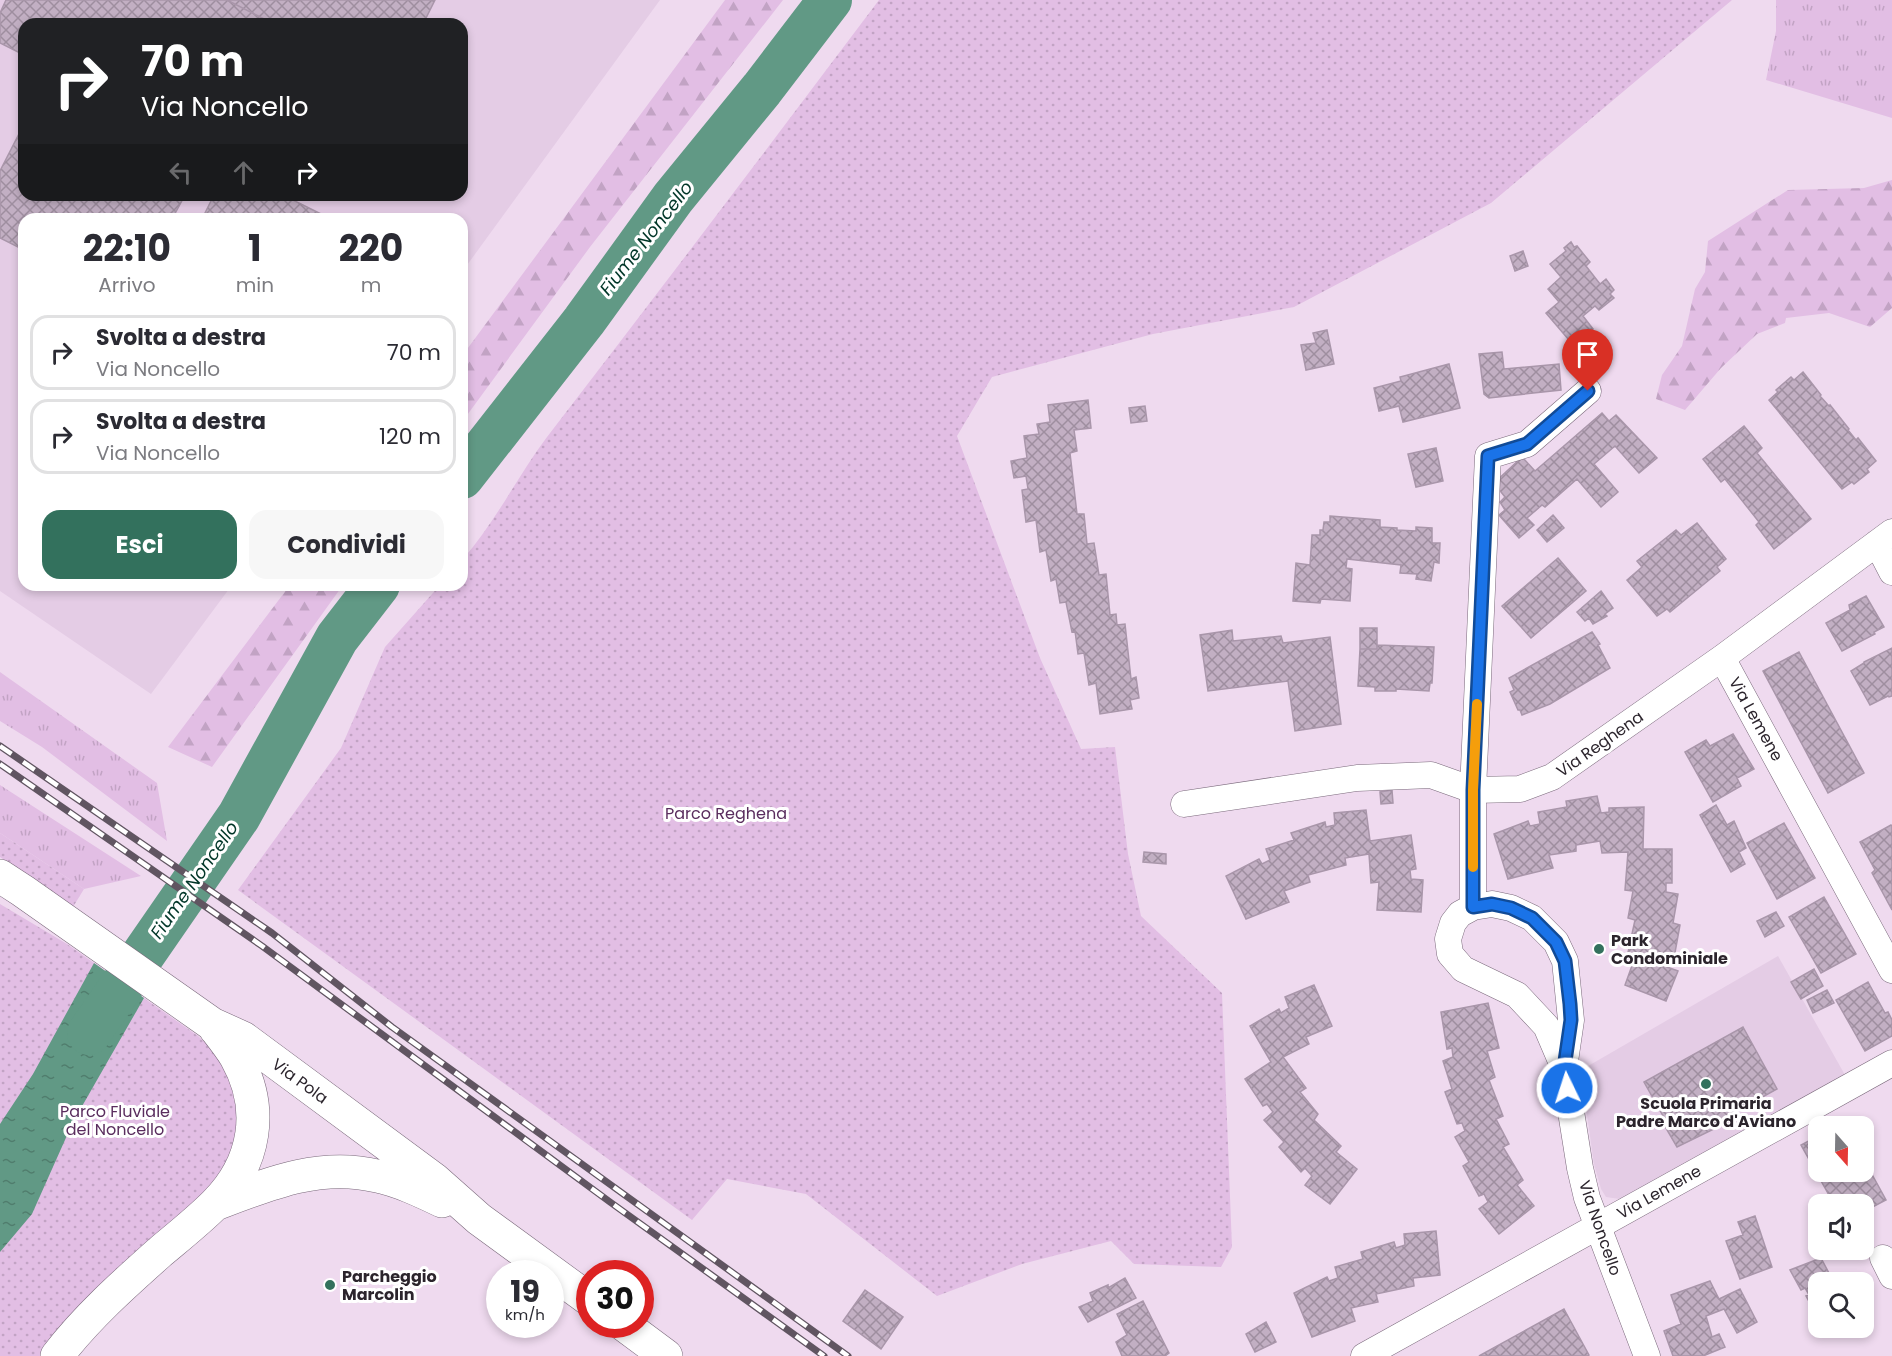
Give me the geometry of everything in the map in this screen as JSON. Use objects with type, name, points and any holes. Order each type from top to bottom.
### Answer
[{"type":"main road","name":"Via Pola","points":[[12,883],[212,1024],[243,1038],[435,1180],[479,1219],[576,1290]]},
{"type":"main road","points":[[57,1356],[99,1308],[215,1204],[233,1184],[249,1153],[254,1122],[252,1099],[247,1080],[236,1056],[212,1024]]},
{"type":"main road","points":[[215,1204],[298,1175],[352,1172],[377,1176],[411,1187],[479,1219]]},
{"type":"main road","points":[[642,1338],[666,1356]]},
{"type":"street","points":[[1564,1068],[1571,1012],[1565,961],[1556,942],[1532,918],[1511,908],[1492,904],[1473,907],[1473,790],[1488,456],[1527,444],[1588,391]]},
{"type":"street","points":[[1884,538],[1892,572]]},
{"type":"street","name":"Via Reghena","points":[[1184,804],[1357,778],[1431,775],[1473,790],[1520,789],[1552,777],[1722,658],[1884,538]]},
{"type":"street","name":"Via Lemene","points":[[1722,658],[1892,970]]},
{"type":"street","name":"Via Noncello","points":[[1473,907],[1460,914],[1453,923],[1448,939],[1450,954],[1463,969],[1517,994],[1546,1026],[1564,1068],[1587,1198],[1647,1356]]},
{"type":"street","name":"Via Lemene","points":[[1364,1356],[1892,1063]]},
{"type":"shaded area","points":[[0,0],[660,0],[468,264],[468,213],[18,213],[18,591],[228,591],[151,694],[0,591]]},
{"type":"shaded area","name":"Scuola Primaria Padre Marco d'Aviano","points":[[1778,956],[1845,1075],[1620,1199],[1606,1197],[1601,1189],[1594,1164],[1584,1094],[1583,1069]]},
{"type":"green space","points":[[725,0],[783,0],[590,247],[468,414],[468,348]]},
{"type":"green space","name":"Parco Reghena","points":[[879,0],[1732,0],[1491,203],[1294,307],[1153,334],[992,377],[957,436],[1040,658],[1081,749],[1115,747],[1128,854],[1141,916],[1222,993],[1232,1247],[1221,1267],[1134,1264],[1111,1241],[1022,1264],[937,1296],[806,1194],[727,1179],[692,1220],[238,890],[341,748],[385,647],[435,591],[468,591],[468,553],[547,437]]},
{"type":"green space","points":[[1776,0],[1892,0],[1892,118],[1766,80],[1776,31]]},
{"type":"green space","points":[[1892,180],[1892,308],[1870,327],[1829,313],[1786,318],[1785,323],[1757,334],[1721,368],[1685,410],[1656,399],[1662,375],[1682,346],[1695,289],[1705,272],[1708,241],[1788,190],[1864,188]]},
{"type":"green space","points":[[285,591],[339,591],[212,767],[168,747]]},
{"type":"green space","points":[[0,672],[157,783],[167,841],[42,747],[0,721]]},
{"type":"green space","points":[[0,785],[141,876],[84,889],[0,833]]},
{"type":"green space","points":[[0,833],[84,889],[73,907],[0,857]]},
{"type":"green space","name":"Parco Fluviale del Noncello","points":[[0,904],[67,944],[198,1036],[221,1057],[238,1089],[242,1121],[233,1157],[200,1200],[84,1307],[41,1356],[0,1356]]},
{"type":"water","points":[[94,963],[144,998],[73,1122],[32,1214],[0,1252],[0,1124],[33,1074]]},
{"type":"building","points":[[6,0],[227,0],[262,18],[18,18],[18,52],[0,43],[0,13]]},
{"type":"building","points":[[227,0],[435,0],[426,18],[262,18]]},
{"type":"building","points":[[18,136],[18,201],[182,201],[175,213],[18,213],[18,247],[0,238],[0,171]]},
{"type":"building","points":[[211,201],[295,201],[319,213],[205,213]]},
{"type":"building","points":[[1571,242],[1590,262],[1586,266],[1600,284],[1606,279],[1614,290],[1610,294],[1614,298],[1599,310],[1595,306],[1583,316],[1593,329],[1574,346],[1546,313],[1559,302],[1548,289],[1561,277],[1550,264],[1566,251],[1564,248]]},
{"type":"building","points":[[1523,251],[1528,266],[1515,271],[1510,256]]},
{"type":"building","points":[[1327,330],[1334,364],[1306,370],[1301,345],[1316,343],[1313,333]]},
{"type":"building","points":[[1502,352],[1504,369],[1559,364],[1561,390],[1489,398],[1484,394],[1479,354]]},
{"type":"building","points":[[1449,364],[1460,408],[1403,422],[1399,406],[1379,411],[1374,388],[1401,381],[1400,377]]},
{"type":"building","points":[[1803,372],[1856,440],[1858,438],[1876,461],[1867,469],[1869,472],[1854,484],[1852,482],[1842,489],[1769,400],[1778,392],[1776,390],[1791,377],[1794,380]]},
{"type":"building","points":[[1088,400],[1091,428],[1074,430],[1077,451],[1070,453],[1077,514],[1084,514],[1087,544],[1094,543],[1099,575],[1106,574],[1110,615],[1116,614],[1117,625],[1125,624],[1131,679],[1136,677],[1139,698],[1130,700],[1132,709],[1100,714],[1096,683],[1089,685],[1084,653],[1078,654],[1075,631],[1072,632],[1066,602],[1060,603],[1056,579],[1051,581],[1046,550],[1040,552],[1036,520],[1026,522],[1022,490],[1028,489],[1026,476],[1014,478],[1011,461],[1027,458],[1024,436],[1039,434],[1037,424],[1050,422],[1048,405]]},
{"type":"building","points":[[1145,406],[1147,421],[1131,423],[1129,408]]},
{"type":"building","points":[[1602,413],[1609,421],[1616,415],[1657,458],[1639,473],[1615,446],[1594,464],[1618,492],[1601,507],[1577,479],[1545,507],[1542,505],[1527,518],[1534,525],[1519,538],[1499,515],[1505,510],[1500,502],[1505,497],[1494,483],[1522,457],[1535,471]]},
{"type":"building","points":[[1744,426],[1762,448],[1757,453],[1811,519],[1774,549],[1756,525],[1759,522],[1725,479],[1721,482],[1703,459]]},
{"type":"building","points":[[1436,448],[1443,481],[1416,487],[1408,454]]},
{"type":"building","points":[[1553,515],[1564,528],[1547,542],[1537,530]]},
{"type":"building","points":[[1330,516],[1380,520],[1380,527],[1397,528],[1397,530],[1416,531],[1416,527],[1432,528],[1432,543],[1440,543],[1439,563],[1434,562],[1431,581],[1416,579],[1417,574],[1400,573],[1401,565],[1347,559],[1346,568],[1352,569],[1350,601],[1321,599],[1320,603],[1293,601],[1296,563],[1310,565],[1312,535],[1320,535],[1324,522],[1330,522]]},
{"type":"building","points":[[1697,523],[1726,559],[1717,567],[1720,571],[1670,612],[1667,609],[1657,616],[1627,580],[1642,567],[1637,561],[1676,530],[1681,535]]},
{"type":"building","points":[[1558,558],[1586,591],[1531,638],[1502,606]]},
{"type":"building","points":[[1601,591],[1613,608],[1605,614],[1607,616],[1593,624],[1589,618],[1585,621],[1577,612]]},
{"type":"building","points":[[1866,596],[1884,627],[1842,651],[1826,623],[1850,610],[1849,605]]},
{"type":"building","points":[[1360,628],[1377,628],[1377,649],[1360,649]]},
{"type":"building","points":[[1232,630],[1233,641],[1281,636],[1283,643],[1330,637],[1341,724],[1295,731],[1288,681],[1208,691],[1200,635]]},
{"type":"building","points":[[1592,632],[1610,668],[1550,704],[1522,715],[1510,692],[1514,690],[1509,678]]},
{"type":"building","points":[[1377,645],[1434,647],[1432,683],[1430,683],[1429,691],[1396,689],[1396,691],[1375,691],[1375,687],[1358,686],[1360,649],[1377,649]]},
{"type":"building","points":[[1892,648],[1892,696],[1870,705],[1851,671]]},
{"type":"building","points":[[1799,652],[1864,773],[1828,793],[1763,671]]},
{"type":"building","points":[[1733,734],[1754,769],[1737,778],[1741,786],[1713,802],[1685,752],[1706,740],[1710,746]]},
{"type":"building","points":[[1392,790],[1393,803],[1381,804],[1380,792]]},
{"type":"building","points":[[1597,796],[1601,813],[1609,812],[1609,808],[1644,807],[1643,849],[1672,849],[1672,883],[1666,883],[1666,892],[1678,894],[1673,923],[1680,925],[1674,958],[1668,958],[1667,967],[1678,971],[1666,1001],[1625,985],[1634,960],[1627,957],[1635,920],[1628,918],[1633,891],[1625,890],[1628,852],[1602,853],[1600,841],[1576,845],[1576,851],[1549,855],[1553,868],[1508,879],[1494,834],[1528,821],[1530,826],[1540,824],[1538,812],[1567,807],[1566,801]]},
{"type":"building","points":[[1716,805],[1727,825],[1734,821],[1746,848],[1739,852],[1745,864],[1731,872],[1700,815]]},
{"type":"building","points":[[1366,810],[1370,841],[1411,835],[1416,869],[1410,870],[1411,879],[1423,880],[1421,912],[1377,910],[1379,882],[1371,883],[1369,854],[1345,858],[1346,865],[1308,875],[1310,882],[1284,891],[1289,902],[1246,919],[1226,876],[1259,859],[1262,864],[1270,860],[1266,849],[1294,840],[1291,833],[1325,822],[1326,827],[1335,825],[1334,813]]},
{"type":"building","points":[[1784,823],[1815,878],[1777,899],[1747,843]]},
{"type":"building","points":[[1891,825],[1892,910],[1872,873],[1875,870],[1860,842]]},
{"type":"building","points":[[1144,852],[1166,854],[1166,864],[1143,862]]},
{"type":"building","points":[[1824,897],[1856,954],[1821,973],[1789,917]]},
{"type":"building","points":[[1776,912],[1784,926],[1765,937],[1757,921]]},
{"type":"building","points":[[1814,969],[1823,986],[1801,999],[1791,982]]},
{"type":"building","points":[[1868,982],[1885,1013],[1888,1012],[1892,1020],[1892,1036],[1865,1051],[1836,1000]]},
{"type":"building","points":[[1314,985],[1332,1026],[1306,1037],[1309,1044],[1283,1057],[1306,1088],[1300,1092],[1318,1114],[1314,1120],[1341,1146],[1336,1152],[1357,1169],[1330,1204],[1305,1185],[1312,1176],[1305,1168],[1301,1172],[1279,1147],[1284,1142],[1264,1120],[1273,1112],[1267,1104],[1263,1106],[1245,1079],[1271,1062],[1250,1026],[1279,1009],[1281,1013],[1289,1008],[1285,997]]},
{"type":"building","points":[[1827,990],[1834,1003],[1813,1013],[1807,1000]]},
{"type":"building","points":[[1488,1003],[1499,1048],[1487,1051],[1495,1077],[1489,1080],[1503,1116],[1496,1119],[1509,1144],[1503,1147],[1523,1180],[1517,1185],[1534,1206],[1499,1234],[1479,1209],[1488,1202],[1484,1194],[1479,1196],[1463,1166],[1469,1162],[1455,1137],[1465,1131],[1462,1123],[1457,1124],[1445,1092],[1452,1089],[1443,1061],[1453,1057],[1452,1048],[1447,1049],[1441,1012]]},
{"type":"building","points":[[1743,1027],[1777,1089],[1712,1125],[1714,1129],[1677,1147],[1660,1118],[1663,1116],[1644,1082]]},
{"type":"building","points":[[1808,1141],[1808,1158],[1801,1145]]},
{"type":"building","points":[[1874,1178],[1886,1200],[1874,1206],[1874,1194],[1828,1194],[1822,1182],[1874,1182]]},
{"type":"building","points":[[1755,1216],[1772,1267],[1740,1279],[1726,1241],[1743,1235],[1738,1222]]},
{"type":"building","points":[[1436,1231],[1440,1275],[1413,1278],[1414,1286],[1376,1294],[1378,1302],[1351,1308],[1355,1321],[1312,1337],[1294,1293],[1327,1277],[1329,1281],[1338,1278],[1335,1267],[1363,1259],[1361,1252],[1394,1242],[1396,1248],[1405,1245],[1404,1234]]},
{"type":"building","points":[[1816,1260],[1822,1260],[1828,1272],[1808,1272],[1808,1293],[1805,1288],[1801,1290],[1790,1270]]},
{"type":"building","points":[[1125,1278],[1136,1298],[1088,1322],[1079,1307],[1093,1301],[1090,1293],[1108,1285],[1108,1288]]},
{"type":"building","points":[[1710,1281],[1719,1299],[1740,1289],[1757,1322],[1737,1333],[1724,1309],[1706,1316],[1712,1337],[1719,1334],[1725,1347],[1703,1356],[1673,1356],[1664,1331],[1681,1324],[1671,1295]]},
{"type":"building","points":[[865,1290],[903,1317],[881,1349],[843,1321]]},
{"type":"building","points":[[1143,1301],[1169,1353],[1165,1356],[1122,1356],[1116,1342],[1127,1335],[1117,1314]]},
{"type":"building","points":[[1564,1309],[1588,1356],[1479,1356]]},
{"type":"building","points":[[1266,1322],[1276,1342],[1255,1352],[1246,1334]]},
{"type":"waterway","name":"Fiume Noncello","points":[[468,469],[584,321],[673,198],[762,89],[830,0]]},
{"type":"waterway","name":"Fiume Noncello","points":[[89,1033],[239,816],[337,638],[373,591]]},
{"type":"railway","points":[[0,746],[272,933],[392,1027],[848,1356]]},
{"type":"railway","points":[[0,764],[262,946],[824,1356]]},
{"type":"slow traffic","points":[[1473,867],[1473,790],[1477,704]]},
{"type":"place","name":"Park Condominiale","points":[[1599,949]]},
{"type":"place","name":"Scuola Primaria Padre Marco d'Aviano","points":[[1706,1084]]},
{"type":"place","name":"Parcheggio Marcolin","points":[[330,1285]]},
{"type":"route","points":[[1567,1088],[1564,1068],[1571,1020],[1565,961],[1556,942],[1532,918],[1511,908],[1492,904],[1473,907],[1473,790],[1488,456],[1527,444],[1588,391]]}]
